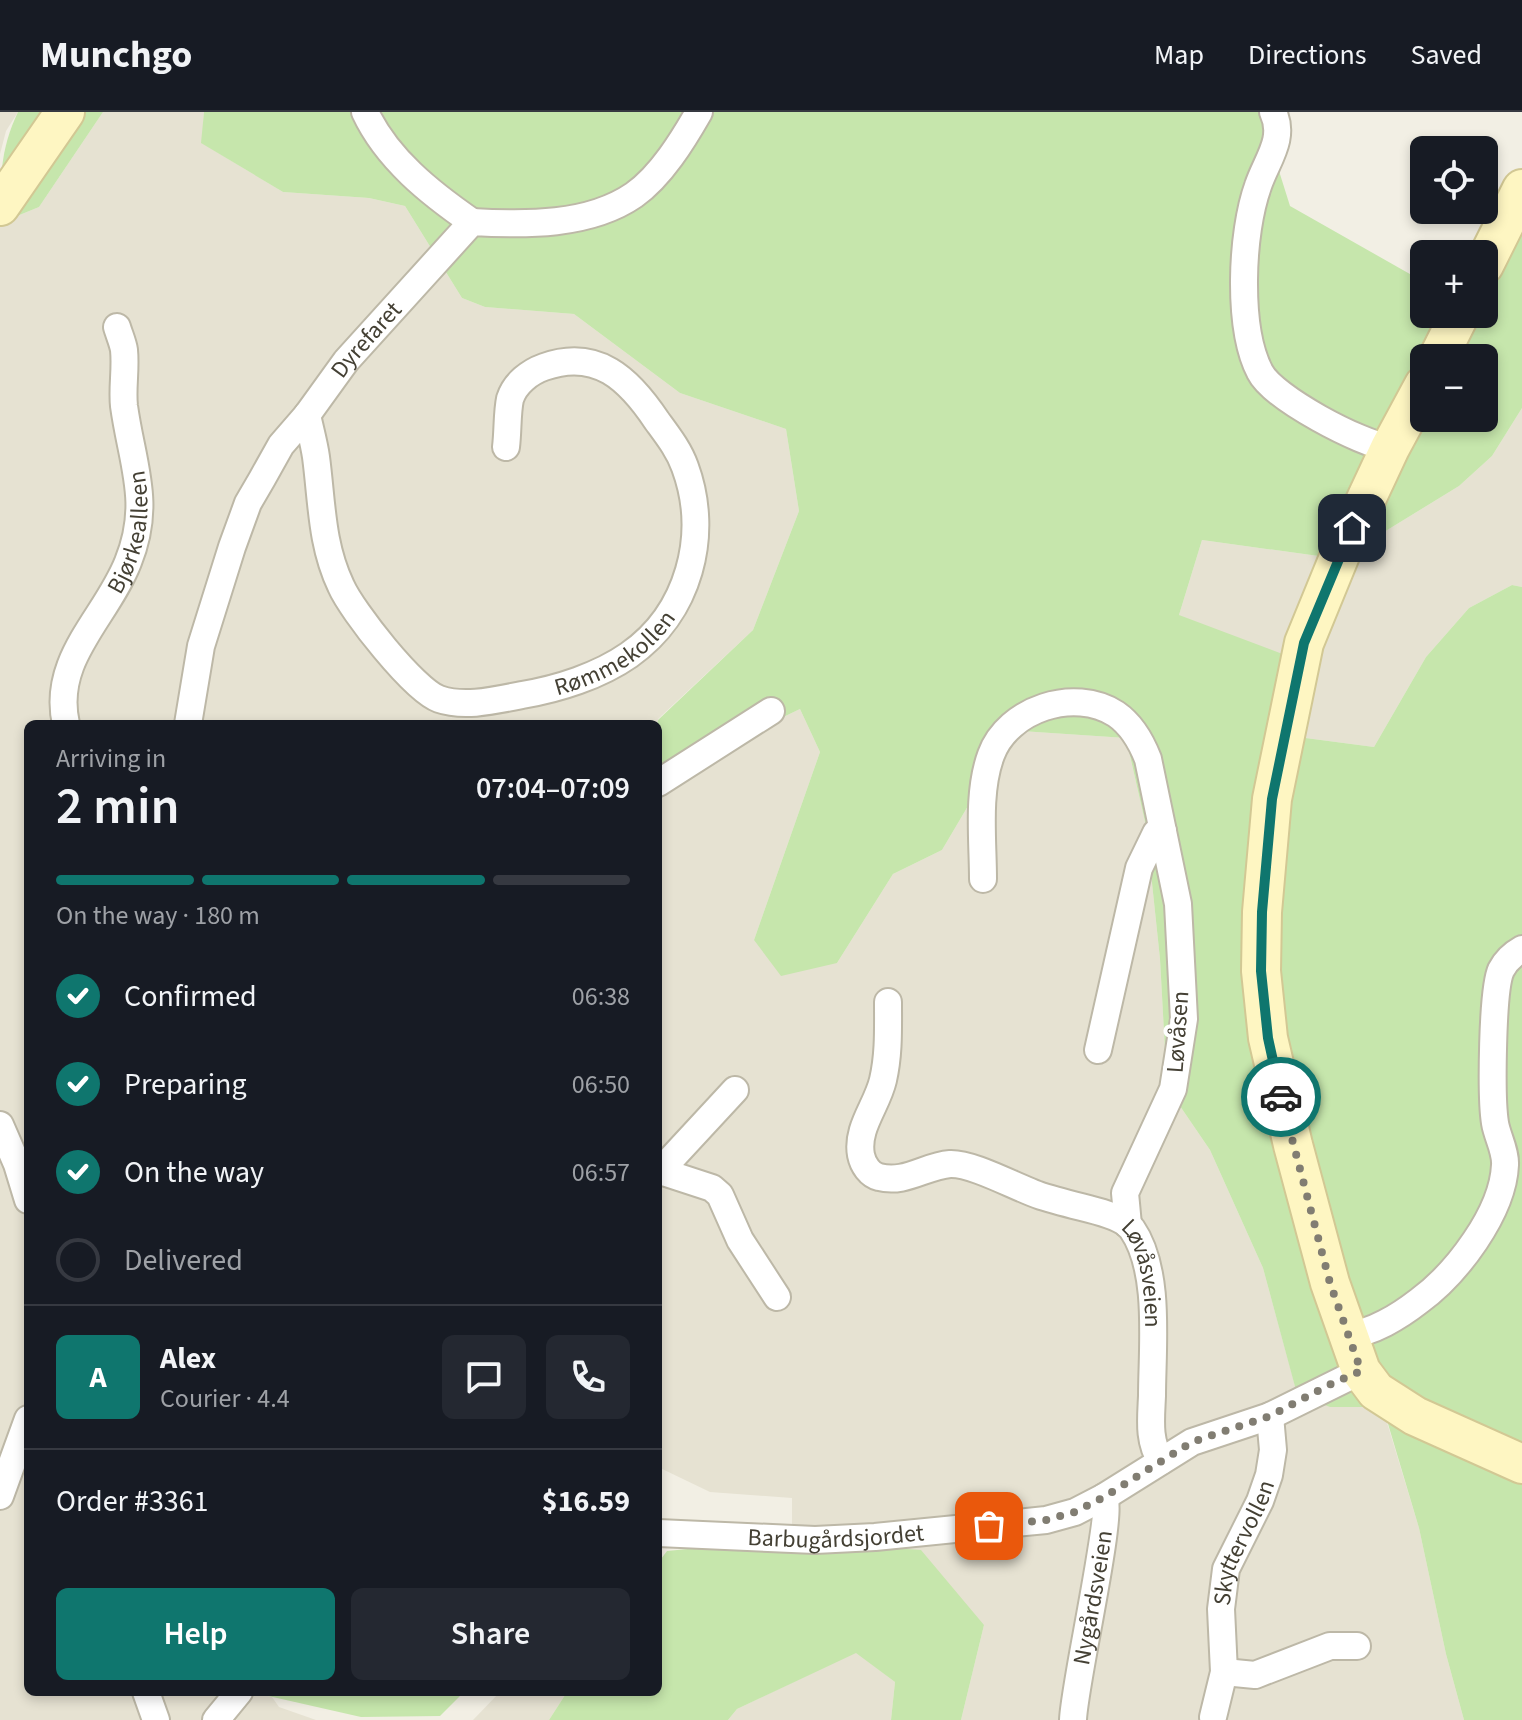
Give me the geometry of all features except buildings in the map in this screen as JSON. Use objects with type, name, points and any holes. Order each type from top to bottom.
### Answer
[{"type":"main road","points":[[0,206],[65,112]]},
{"type":"main road","points":[[1497,240],[1521,192]]},
{"type":"main road","points":[[1410,411],[1340,555],[1304,643],[1272,799],[1262,912],[1261,971],[1268,1038],[1326,1268],[1361,1371],[1376,1391],[1415,1416],[1522,1464]]},
{"type":"street","points":[[0,200],[10,166],[44,112]]},
{"type":"street","points":[[365,112],[386,148],[423,185],[472,222],[556,222],[603,210],[635,194],[658,171],[699,112]]},
{"type":"street","points":[[1273,112],[1279,126],[1273,154],[1257,187],[1244,268],[1246,321],[1254,358],[1261,376],[1284,396],[1324,421],[1378,446],[1390,448]]},
{"type":"street","name":"Dyrefaret","points":[[189,720],[201,646],[248,503],[281,445],[346,361],[472,222]]},
{"type":"street","name":"Bjørkealleen","points":[[65,720],[62,706],[73,655],[128,565],[139,528],[141,494],[124,403],[124,349],[117,327]]},
{"type":"street","name":"Rømmekollen","points":[[307,415],[316,456],[326,547],[342,589],[392,659],[422,689],[437,699],[485,702],[549,690],[627,656],[655,634],[676,605],[692,565],[696,531],[693,496],[680,454],[641,397],[620,377],[588,361],[563,360],[532,371],[520,382],[511,397],[506,447]]},
{"type":"street","name":"Løvåsen","points":[[983,879],[984,786],[991,754],[1006,729],[1041,708],[1074,702],[1090,703],[1114,713],[1128,724],[1140,740],[1148,759],[1178,904],[1184,1019],[1173,1089],[1125,1193],[1128,1225]]},
{"type":"street","points":[[662,780],[771,711]]},
{"type":"street","points":[[1098,1050],[1139,868],[1156,833],[1163,831]]},
{"type":"street","points":[[1348,1334],[1360,1335],[1412,1307],[1432,1292],[1470,1252],[1495,1203],[1505,1164],[1495,1122],[1495,992],[1501,970],[1511,955],[1522,949]]},
{"type":"street","name":"Løvåsveien","points":[[888,1002],[887,1059],[882,1085],[864,1124],[860,1147],[869,1171],[877,1177],[900,1179],[953,1164],[1041,1196],[1096,1211],[1128,1225],[1147,1263],[1150,1282],[1153,1339],[1151,1439],[1161,1461]]},
{"type":"street","points":[[662,1169],[735,1090]]},
{"type":"street","points":[[0,1125],[24,1187]]},
{"type":"street","points":[[662,1173],[712,1188],[720,1195],[740,1240],[777,1297]]},
{"type":"street","name":"Nygårdsveien","points":[[1073,1720],[1105,1533],[1108,1503],[1104,1497],[1192,1442],[1270,1416],[1361,1371]]},
{"type":"street","name":"Skyttervollen","points":[[1213,1717],[1224,1672],[1221,1609],[1226,1569],[1260,1501],[1269,1475],[1273,1450],[1270,1416]]},
{"type":"street","points":[[0,1496],[24,1430]]},
{"type":"street","name":"Barbugårdsjordet","points":[[662,1533],[786,1540],[875,1537],[1046,1520],[1075,1512],[1104,1497]]},
{"type":"street","points":[[1224,1672],[1255,1675],[1330,1646],[1357,1646]]},
{"type":"street","points":[[147,1696],[156,1720]]},
{"type":"street","points":[[216,1720],[236,1696]]},
{"type":"shaded area","points":[[0,112],[18,112],[6,131],[0,154]]},
{"type":"shaded area","points":[[103,112],[204,112],[202,143],[283,192],[369,198],[405,206],[462,298],[485,307],[574,314],[680,393],[786,429],[799,511],[753,630],[658,720],[24,720],[24,1696],[268,1696],[279,1707],[316,1720],[0,1720],[0,223],[39,207]]},
{"type":"shaded area","points":[[1522,408],[1522,587],[1512,585],[1469,608],[1426,657],[1374,747],[1298,737],[1179,615],[1202,540],[1340,559],[1459,486],[1492,456]]},
{"type":"shaded area","points":[[800,709],[820,752],[754,940],[837,963],[893,874],[942,850],[981,784],[1021,731],[1126,738],[1146,826],[1160,959],[1167,1087],[1210,1150],[1263,1268],[1297,1393],[1382,1406],[1419,1528],[1446,1654],[1464,1720],[961,1720],[984,1625],[796,1540],[792,1530],[792,1498],[710,1492],[662,1469],[662,765],[684,765]]},
{"type":"shaded area","points":[[856,1652],[895,1682],[891,1720],[728,1720],[737,1709]]},
{"type":"shaded area","points":[[496,1696],[564,1696],[549,1720],[473,1720]]},
{"type":"green space","points":[[18,112],[103,112],[39,207],[0,223],[4,152]]},
{"type":"green space","points":[[204,112],[1264,112],[1263,120],[1290,206],[1410,274],[1410,328],[1498,328],[1498,244],[1522,205],[1522,408],[1492,456],[1459,486],[1340,559],[1202,540],[1179,615],[1301,661],[1298,737],[1374,747],[1426,657],[1469,608],[1512,585],[1522,587],[1522,1720],[1464,1720],[1446,1654],[1419,1528],[1383,1407],[1330,1407],[1297,1394],[1263,1268],[1210,1150],[1167,1087],[1160,959],[1146,826],[1126,738],[1021,731],[981,784],[942,850],[893,874],[837,963],[781,976],[754,940],[820,752],[800,709],[684,765],[662,765],[662,720],[658,720],[753,630],[799,511],[786,429],[680,393],[574,314],[485,307],[462,298],[405,206],[369,198],[283,192],[201,143]]},
{"type":"green space","points":[[779,1540],[921,1550],[984,1625],[961,1720],[891,1720],[895,1682],[856,1653],[737,1709],[728,1720],[549,1720],[564,1696],[662,1696],[662,1558],[667,1551]]},
{"type":"green space","points":[[269,1696],[460,1696],[440,1716],[361,1717]]},
{"type":"way so far","points":[[989,1526],[1046,1520],[1075,1512],[1192,1442],[1270,1416],[1361,1371],[1330,1283],[1281,1097]]},
{"type":"route","points":[[1281,1097],[1268,1038],[1261,971],[1262,912],[1272,799],[1304,643],[1352,528]]}]
